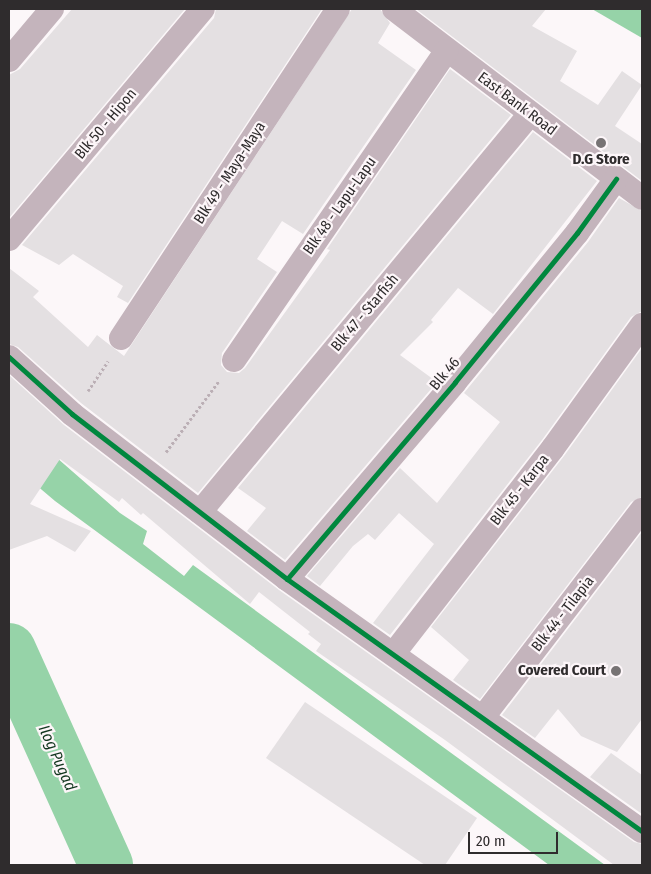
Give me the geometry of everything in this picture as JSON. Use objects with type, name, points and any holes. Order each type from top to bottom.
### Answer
[{"type":"street","points":[[9,60],[52,9]]},
{"type":"street","name":"Blk 50 - Hipon","points":[[9,239],[203,9]]},
{"type":"street","name":"Blk 49 - Maya-Maya","points":[[121,338],[338,9]]},
{"type":"street","name":"East Bank Road","points":[[394,9],[446,51],[642,198]]},
{"type":"street","name":"Blk 48 - Lapu-Lapu","points":[[234,360],[446,51]]},
{"type":"street","name":"Blk 47 - Starfish","points":[[200,512],[530,114]]},
{"type":"street","name":"Blk 46","points":[[287,579],[467,367],[577,233],[616,179]]},
{"type":"street","name":"Blk 45 - Karpa","points":[[394,653],[552,448],[642,325]]},
{"type":"street","points":[[9,357],[72,414],[287,579],[394,653],[642,832]]},
{"type":"street","name":"Blk 44 - Tilapia","points":[[482,717],[642,510]]},
{"type":"path","points":[[72,414],[121,338]]},
{"type":"path","points":[[150,473],[234,360]]},
{"type":"shaded area","points":[[592,9],[642,9],[642,38]]},
{"type":"shaded area","points":[[9,416],[120,513],[147,531],[143,544],[184,576],[193,565],[605,865],[549,865],[55,501],[9,462]]},
{"type":"building","points":[[72,9],[185,9],[9,218],[9,75],[20,69]]},
{"type":"building","points":[[216,9],[322,9],[128,303],[117,297],[123,286],[73,254],[59,265],[22,245],[214,18]]},
{"type":"building","points":[[352,9],[380,9],[390,23],[378,43],[416,70],[303,234],[282,221],[257,259],[277,272],[222,353],[221,365],[227,372],[239,373],[245,368],[330,250],[327,249],[450,69],[511,115],[198,493],[81,403],[18,347],[9,344],[9,268],[39,291],[33,297],[88,347],[97,335],[124,356]]},
{"type":"building","points":[[416,9],[546,9],[532,26],[577,51],[560,81],[598,105],[622,71],[642,85],[615,126],[642,144],[642,181]]},
{"type":"building","points":[[533,132],[597,181],[493,314],[458,288],[431,320],[433,322],[400,355],[437,382],[285,560],[247,531],[266,508],[238,488]]},
{"type":"building","points":[[619,198],[642,211],[642,311],[631,317],[542,440],[390,635],[373,623],[434,544],[399,513],[375,540],[368,534],[353,546],[320,586],[307,576],[400,468],[437,503],[500,422],[464,393],[588,242]]},
{"type":"building","points":[[642,348],[642,497],[631,502],[480,699],[453,680],[469,660],[431,627],[564,456]]},
{"type":"building","points":[[9,375],[64,425],[279,590],[634,842],[642,844],[642,865],[614,865],[445,740],[316,651],[321,644],[308,634],[310,632],[259,592],[250,604],[143,513],[141,515],[122,498],[119,502],[60,459],[30,504],[91,531],[75,552],[47,536],[9,550]]},
{"type":"building","points":[[642,532],[642,719],[617,752],[581,736],[558,709],[535,738],[502,715]]},
{"type":"building","points":[[305,702],[477,818],[445,865],[425,865],[266,758]]},
{"type":"building","points":[[611,753],[642,775],[642,814],[590,777]]},
{"type":"waterway","name":"Ilog Pugad","points":[[9,650],[106,865]]},
{"type":"cycle path","points":[[287,579],[455,382],[577,233],[616,179]]},
{"type":"cycle path","points":[[9,357],[72,414],[287,579],[642,831]]},
{"type":"place","name":"D.G Store","points":[[601,143]]},
{"type":"place","name":"Covered Court","points":[[616,671]]}]
